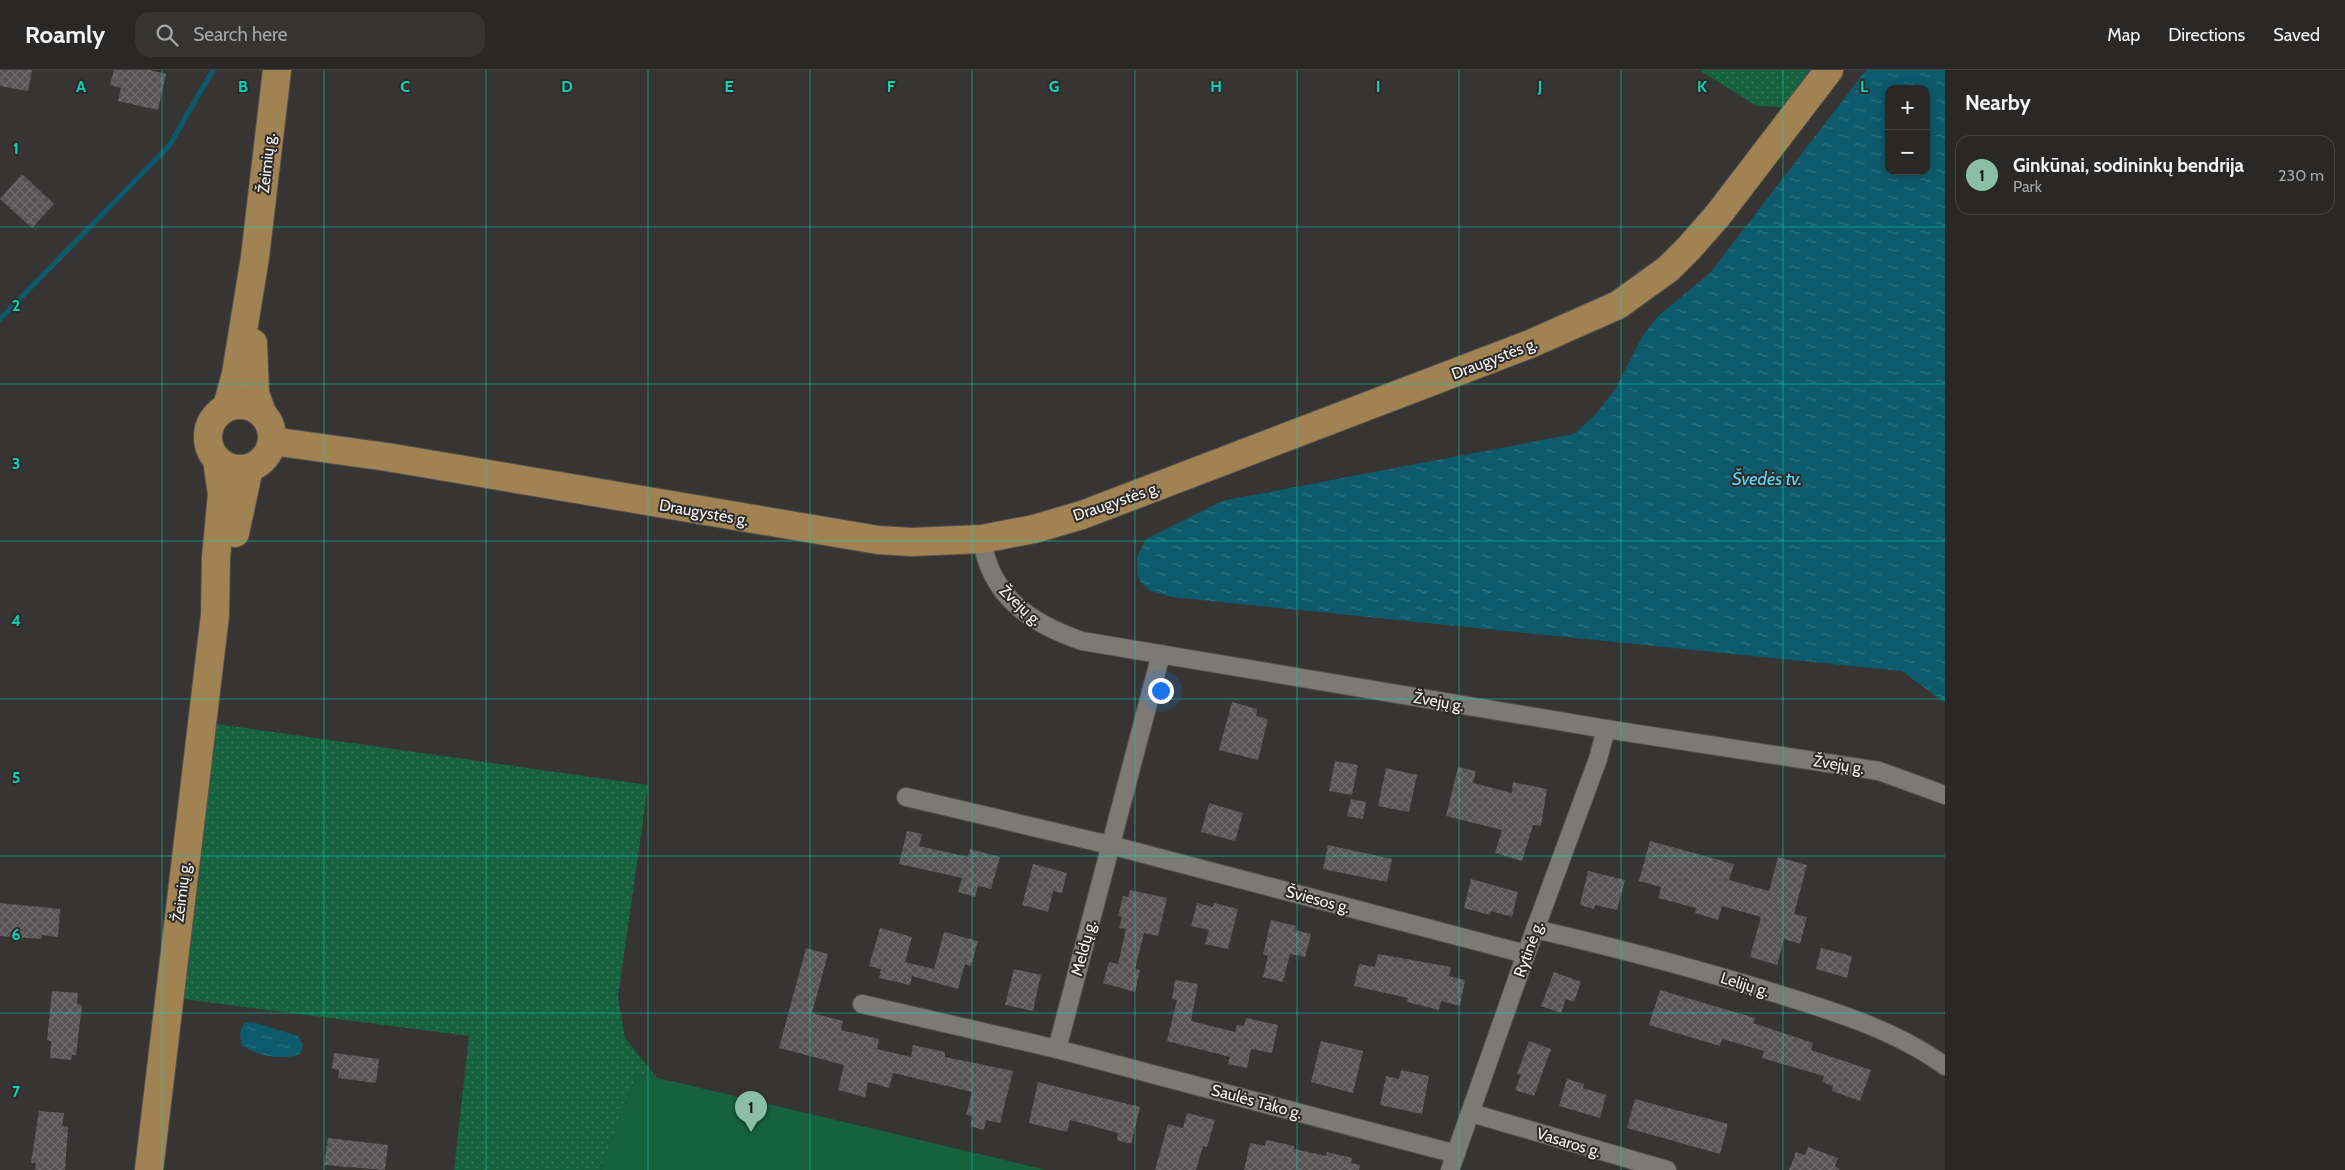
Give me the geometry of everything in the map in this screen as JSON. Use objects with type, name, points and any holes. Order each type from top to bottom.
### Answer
[{"type":"main road","name":"Žeimių g.","points":[[227,407],[236,374],[255,257],[276,70]]},
{"type":"main road","name":"Draugystės g.","points":[[272,441],[387,457],[859,537],[912,542],[982,539],[1034,528],[1131,497],[1530,344],[1618,305],[1668,269],[1690,248],[1830,70]]},
{"type":"main road","name":"Žeimių g.","points":[[255,257],[253,367],[255,393],[262,413]]},
{"type":"main road","points":[[245,405],[262,413],[268,422],[272,441],[264,459],[249,468],[232,469],[217,460],[210,452],[208,431],[211,421],[227,407],[245,405]]},
{"type":"main road","name":"Žeimių g.","points":[[149,1170],[215,615],[216,558],[222,494],[217,460]]},
{"type":"main road","name":"Žeimių g.","points":[[215,615],[230,559],[249,468]]},
{"type":"street","name":"Žvejų g.","points":[[982,539],[984,558],[991,575],[1005,593],[1034,620],[1051,631],[1082,641],[1606,729],[1879,770],[1945,795]]},
{"type":"street","name":"Meldų g.","points":[[1057,1049],[1161,654]]},
{"type":"street","name":"Rytinė g.","points":[[1453,1162],[1526,954],[1598,759],[1606,729]]},
{"type":"street","name":"Šviesos g.","points":[[906,797],[1110,845],[1526,954]]},
{"type":"street","name":"Lelijų g.","points":[[1535,929],[1656,958],[1857,1019],[1927,1054],[1945,1066]]},
{"type":"street","points":[[862,1004],[1057,1049]]},
{"type":"street","name":"Saulės Tako g.","points":[[1057,1049],[1453,1162]]},
{"type":"street","name":"Vasaros g.","points":[[1471,1113],[1667,1170]]},
{"type":"green space","points":[[1699,70],[1813,70],[1784,107],[1757,106]]},
{"type":"green space","points":[[217,724],[648,785],[618,997],[625,1038],[657,1078],[637,1073],[600,1170],[454,1170],[469,1036],[183,999]]},
{"type":"green space","points":[[637,1073],[1013,1162],[1046,1170],[600,1170]]},
{"type":"water","name":"Švedės tv.","points":[[1866,70],[1945,70],[1945,703],[1902,671],[1172,597],[1151,591],[1141,583],[1137,574],[1137,557],[1146,539],[1222,501],[1574,434],[1596,414],[1616,388],[1642,337],[1658,316],[1710,273]]},
{"type":"water","points":[[252,1022],[298,1036],[303,1045],[300,1054],[285,1057],[270,1056],[242,1046],[240,1034],[244,1023]]},
{"type":"building","points":[[0,70],[32,70],[28,91],[0,86]]},
{"type":"building","points":[[114,70],[150,70],[166,74],[158,110],[118,101],[121,88],[110,85]]},
{"type":"building","points":[[22,174],[54,204],[32,228],[0,199]]},
{"type":"building","points":[[1232,702],[1257,709],[1256,716],[1268,719],[1258,760],[1219,750]]},
{"type":"building","points":[[1335,761],[1358,765],[1352,795],[1329,791]]},
{"type":"building","points":[[1458,767],[1476,771],[1473,783],[1512,793],[1513,782],[1547,789],[1541,826],[1533,825],[1522,861],[1495,853],[1502,830],[1446,816]]},
{"type":"building","points":[[1386,768],[1417,775],[1409,812],[1378,806]]},
{"type":"building","points":[[1351,799],[1366,802],[1363,819],[1347,816]]},
{"type":"building","points":[[1209,803],[1243,813],[1235,841],[1201,832]]},
{"type":"building","points":[[907,831],[922,834],[919,846],[968,857],[970,849],[1000,857],[991,889],[978,886],[975,897],[958,892],[962,878],[899,864]]},
{"type":"building","points":[[1650,841],[1734,864],[1729,880],[1769,891],[1778,857],[1807,865],[1794,914],[1807,917],[1800,944],[1784,939],[1777,965],[1750,957],[1761,917],[1722,906],[1718,920],[1695,913],[1696,908],[1658,898],[1661,887],[1639,881]]},
{"type":"building","points":[[1328,845],[1392,859],[1387,882],[1323,869]]},
{"type":"building","points":[[1033,864],[1067,873],[1062,893],[1053,891],[1048,912],[1022,905]]},
{"type":"building","points":[[1588,871],[1625,880],[1617,910],[1595,905],[1594,909],[1580,905]]},
{"type":"building","points":[[1471,879],[1518,892],[1512,917],[1491,911],[1490,915],[1464,908]]},
{"type":"building","points":[[1130,890],[1167,898],[1158,936],[1144,933],[1135,969],[1140,970],[1135,992],[1103,983],[1109,962],[1118,964],[1126,929],[1119,928],[1122,917],[1118,916],[1123,896],[1128,897]]},
{"type":"building","points":[[0,903],[60,909],[58,937],[42,935],[41,939],[0,936]]},
{"type":"building","points":[[1197,903],[1213,907],[1214,903],[1238,909],[1228,949],[1205,944],[1209,930],[1191,926]]},
{"type":"building","points":[[1271,920],[1296,926],[1295,930],[1311,934],[1305,957],[1290,954],[1283,982],[1263,977],[1268,956],[1263,954]]},
{"type":"building","points":[[880,928],[912,937],[905,962],[934,969],[944,932],[978,941],[971,966],[965,964],[958,989],[912,976],[910,985],[879,978],[881,969],[869,966]]},
{"type":"building","points":[[806,948],[828,954],[812,1013],[843,1021],[841,1030],[879,1039],[877,1049],[911,1057],[913,1045],[945,1052],[945,1057],[1013,1071],[1000,1123],[986,1120],[984,1130],[970,1126],[973,1116],[966,1115],[972,1092],[893,1073],[889,1088],[868,1082],[865,1097],[838,1090],[844,1065],[779,1048]]},
{"type":"building","points":[[1821,948],[1852,956],[1847,978],[1816,969]]},
{"type":"building","points":[[1378,954],[1451,967],[1449,976],[1465,980],[1460,1006],[1441,1001],[1439,1010],[1407,1002],[1408,998],[1354,986],[1359,964],[1375,967]]},
{"type":"building","points":[[1014,969],[1041,975],[1033,1011],[1005,1005]]},
{"type":"building","points":[[1554,972],[1581,982],[1574,1002],[1566,999],[1561,1013],[1541,1006]]},
{"type":"building","points":[[1175,980],[1198,984],[1191,1021],[1235,1032],[1237,1025],[1244,1026],[1246,1018],[1278,1025],[1272,1053],[1251,1049],[1247,1068],[1228,1064],[1230,1057],[1167,1041],[1177,1000],[1172,999]]},
{"type":"building","points":[[1660,990],[1755,1018],[1753,1023],[1813,1043],[1811,1050],[1871,1070],[1860,1101],[1832,1091],[1833,1086],[1822,1082],[1824,1076],[1762,1058],[1764,1051],[1722,1039],[1720,1046],[1649,1025]]},
{"type":"building","points":[[52,991],[78,993],[77,1004],[82,1005],[76,1055],[72,1055],[71,1060],[50,1058],[51,1041],[47,1040]]},
{"type":"building","points":[[1321,1041],[1363,1051],[1353,1093],[1311,1082]]},
{"type":"building","points":[[1529,1041],[1551,1049],[1534,1096],[1515,1090],[1521,1075],[1517,1074]]},
{"type":"building","points":[[334,1053],[379,1059],[376,1083],[338,1078],[339,1070],[332,1069]]},
{"type":"building","points":[[1401,1070],[1429,1076],[1422,1114],[1380,1105],[1386,1076],[1399,1079]]},
{"type":"building","points":[[1567,1079],[1584,1084],[1583,1088],[1606,1095],[1600,1118],[1559,1106]]},
{"type":"building","points":[[1038,1082],[1140,1107],[1131,1144],[1117,1140],[1118,1133],[1070,1120],[1067,1132],[1029,1123]]},
{"type":"building","points":[[1635,1099],[1728,1124],[1720,1154],[1627,1128]]},
{"type":"building","points":[[39,1111],[64,1113],[62,1126],[68,1127],[65,1170],[35,1170],[36,1163],[31,1163]]},
{"type":"building","points":[[1187,1113],[1215,1120],[1207,1147],[1203,1146],[1196,1170],[1155,1170],[1168,1124],[1183,1128]]},
{"type":"building","points":[[328,1138],[388,1145],[385,1170],[324,1165]]},
{"type":"building","points":[[1266,1140],[1326,1156],[1327,1152],[1352,1158],[1351,1163],[1360,1165],[1359,1170],[1244,1170],[1250,1143],[1265,1146]]},
{"type":"building","points":[[1808,1147],[1838,1158],[1835,1166],[1840,1170],[1789,1170],[1796,1152],[1805,1155]]},
{"type":"waterway","points":[[0,319],[169,146],[213,70]]},
{"type":"place","name":"Ginkūnai, sodininkų bendrija","points":[[751,1132]]}]
